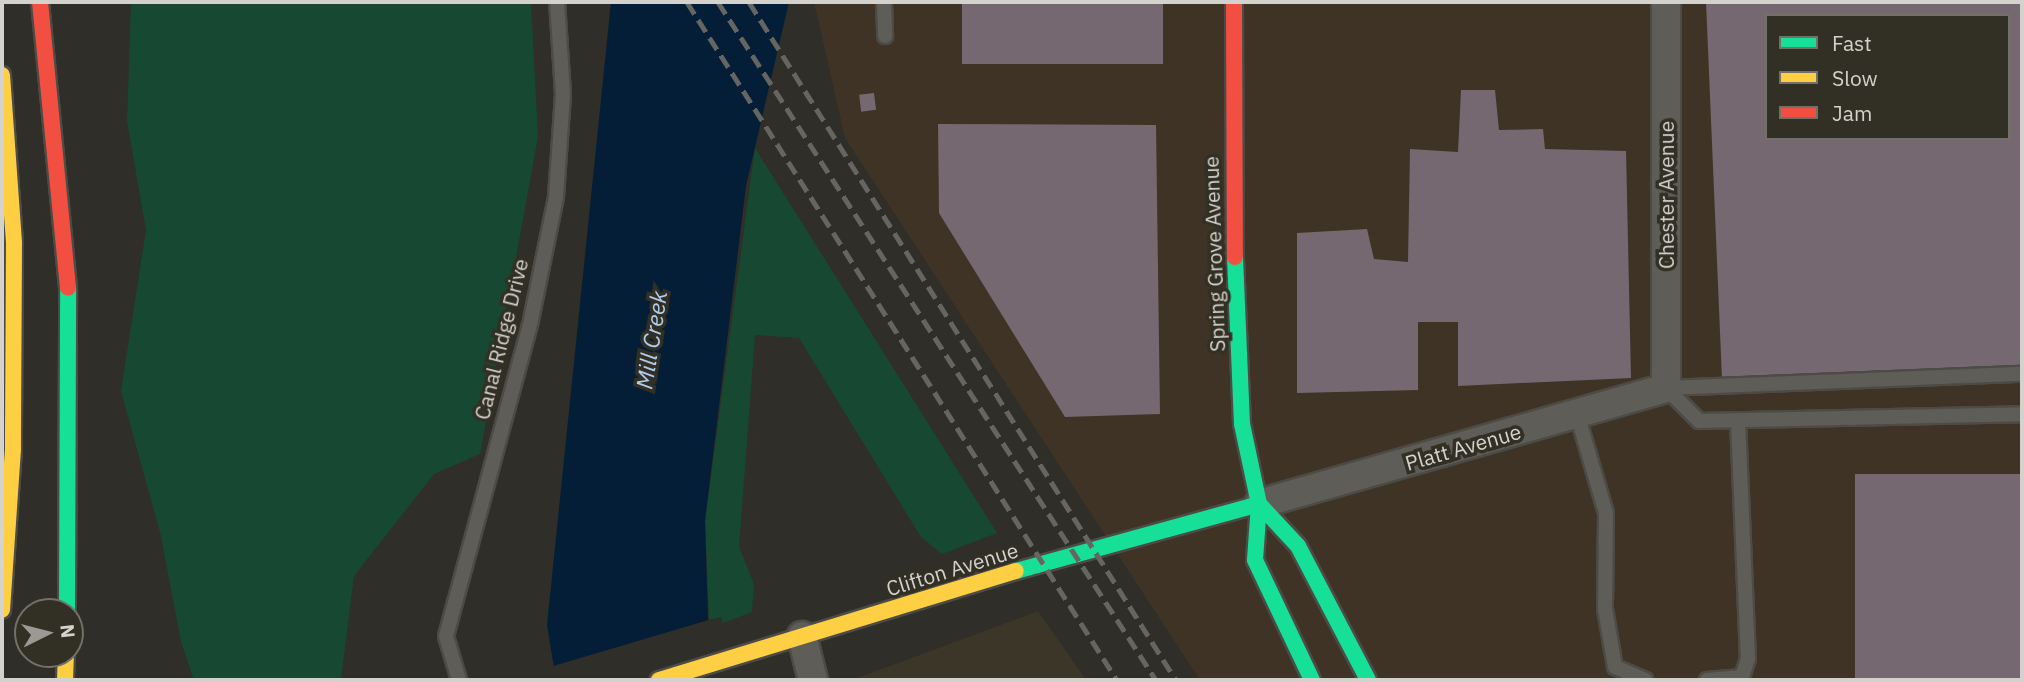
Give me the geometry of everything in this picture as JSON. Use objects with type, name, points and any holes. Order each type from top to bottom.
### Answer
[{"type":"main road","points":[[40,2],[66,235],[72,442],[67,598]]},
{"type":"main road","name":"Spring Grove Avenue","points":[[1234,2],[1235,328],[1242,424],[1259,504],[1255,560],[1312,680]]},
{"type":"main road","points":[[2,75],[14,257],[13,449],[2,610]]},
{"type":"main road","points":[[1259,504],[1298,546],[1368,680]]},
{"type":"main road","name":"Clifton Avenue","points":[[659,680],[734,660],[802,636],[1201,515],[1259,504]]},
{"type":"street","name":"Chester Avenue","points":[[1666,2],[1666,388]]},
{"type":"street","name":"Platt Avenue","points":[[1259,504],[1666,388]]},
{"type":"street","points":[[802,636],[813,680]]},
{"type":"lane","name":"Canal Ridge Drive","points":[[459,680],[446,636],[531,320],[556,197],[563,94],[557,2]]},
{"type":"lane","points":[[884,2],[885,36]]},
{"type":"lane","points":[[1666,388],[2022,374]]},
{"type":"lane","points":[[1666,388],[1699,421],[2022,414]]},
{"type":"lane","points":[[1577,414],[1605,513],[1605,609],[1615,667],[1645,680]]},
{"type":"lane","points":[[1707,680],[1742,677],[1748,659],[1738,420]]},
{"type":"shaded area","points":[[814,2],[2022,2],[2022,680],[1200,680],[845,138]]},
{"type":"shaded area","points":[[1038,611],[1086,680],[852,680],[871,673]]},
{"type":"green space","points":[[131,2],[531,2],[538,137],[480,454],[434,474],[354,576],[341,680],[194,680],[181,642],[161,536],[121,391],[146,230],[127,121]]},
{"type":"green space","points":[[755,148],[997,533],[942,554],[921,537],[799,338],[755,335],[739,547],[754,584],[752,612],[723,623],[721,617],[709,620],[705,521]]},
{"type":"water","name":"Mill Creek","points":[[611,2],[789,2],[746,186],[705,521],[710,680],[556,680],[547,625]]},
{"type":"pier","points":[[712,619],[714,680],[552,680],[550,667]]},
{"type":"building","points":[[962,2],[1163,2],[1163,64],[962,64]]},
{"type":"building","points":[[1706,2],[2022,2],[2022,365],[1722,379]]},
{"type":"building","points":[[1461,90],[1495,90],[1499,130],[1543,129],[1545,149],[1626,151],[1631,378],[1458,386],[1458,322],[1418,322],[1418,390],[1297,393],[1297,233],[1367,229],[1374,259],[1408,262],[1410,149],[1458,152]]},
{"type":"building","points":[[874,93],[876,110],[861,112],[859,95]]},
{"type":"building","points":[[938,124],[1156,125],[1160,414],[1065,417],[939,213]]},
{"type":"building","points":[[1855,474],[2022,474],[2022,680],[1855,680]]},
{"type":"railway","points":[[687,2],[1117,680]]},
{"type":"railway","points":[[718,2],[1156,680]]},
{"type":"railway","points":[[749,2],[1176,680]]},
{"type":"traffic: fast","points":[[1235,257],[1242,424],[1259,504],[1255,560],[1312,680]]},
{"type":"traffic: fast","points":[[67,598],[68,288]]},
{"type":"traffic: fast","points":[[1259,504],[1298,546],[1368,680]]},
{"type":"traffic: fast","points":[[1016,571],[1259,504]]},
{"type":"traffic: slow","points":[[2,75],[14,244],[13,449],[2,610]]},
{"type":"traffic: slow","points":[[659,680],[1016,571]]},
{"type":"traffic: slow","points":[[65,668],[65,680]]},
{"type":"traffic: jam","points":[[40,2],[68,288]]},
{"type":"traffic: jam","points":[[1234,2],[1235,257]]}]
